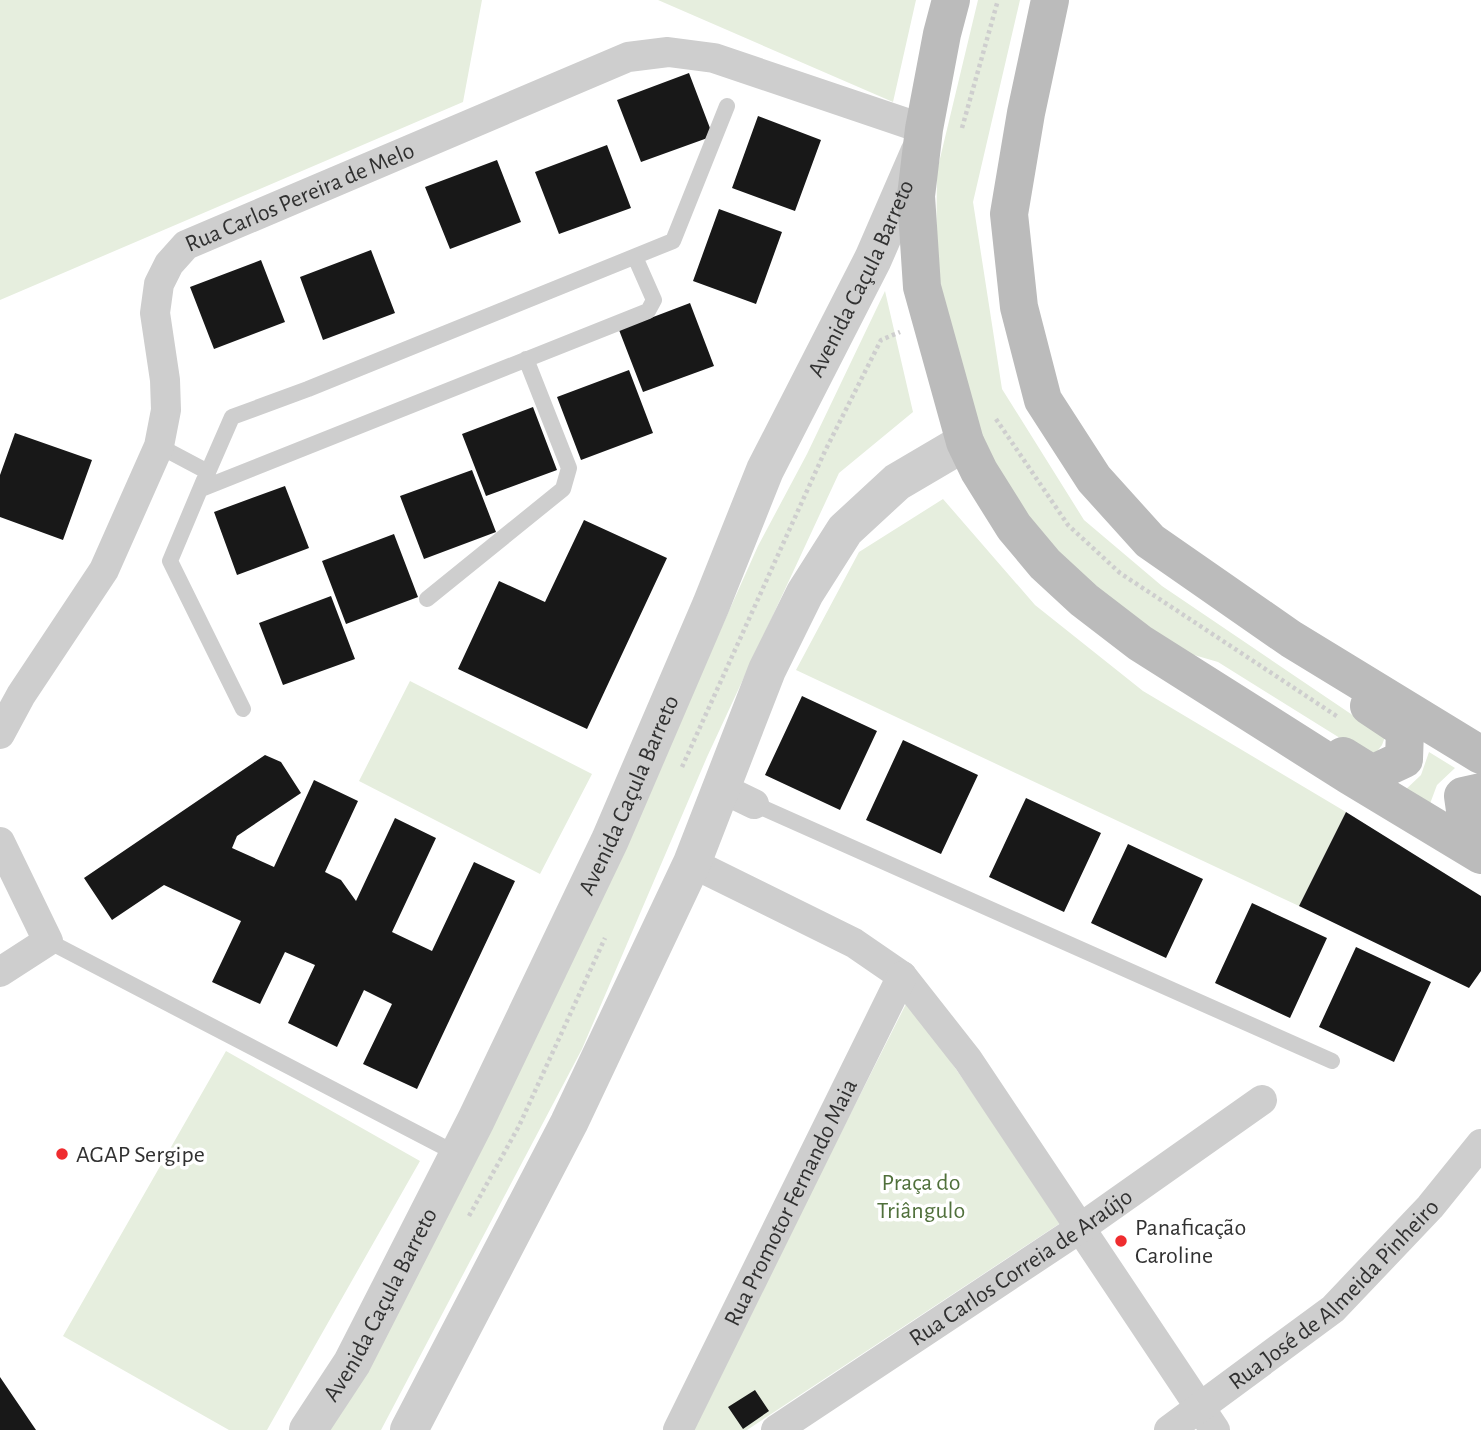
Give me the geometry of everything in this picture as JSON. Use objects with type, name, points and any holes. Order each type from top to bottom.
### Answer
[{"type":"main road","points":[[951,0],[923,137],[916,196],[922,287],[965,442],[979,471],[1014,527],[1045,564],[1084,600],[1140,643],[1481,855]]},
{"type":"main road","points":[[1050,0],[1026,113],[1009,214],[1019,307],[1043,400],[1094,479],[1150,541],[1291,639],[1481,755]]},
{"type":"main road","points":[[1208,686],[1254,702],[1372,774],[1404,760],[1405,730],[1262,636],[1231,599]]},
{"type":"main road","points":[[1481,792],[1464,796],[1467,824],[1481,833]]},
{"type":"street","name":"Rua Carlos Pereira de Melo","points":[[0,734],[21,695],[104,570],[159,446],[166,410],[165,380],[155,313],[159,284],[169,264],[186,245],[628,57],[668,52],[714,58],[923,137]]},
{"type":"street","name":"Avenida Caçula Barreto","points":[[308,1430],[352,1363],[459,1155],[610,840],[765,470],[873,259],[923,137]]},
{"type":"street","points":[[409,1430],[550,1159],[692,863],[738,796],[752,709],[767,670],[805,593],[845,530],[897,482],[965,442]]},
{"type":"street","points":[[0,842],[48,941],[0,972]]},
{"type":"street","points":[[692,863],[854,943],[902,976],[968,1060],[1208,1419]]},
{"type":"street","name":"Rua Promotor Fernando Maia","points":[[678,1430],[902,976]]},
{"type":"street","name":"Rua Carlos Correia de Araújo","points":[[776,1430],[1079,1229],[1262,1100]]},
{"type":"street","name":"Rua José de Almeida Pinheiro","points":[[1168,1430],[1208,1419],[1333,1309],[1430,1207],[1481,1144]]},
{"type":"lane","points":[[243,709],[170,561],[232,417],[308,389],[673,241],[727,106]]},
{"type":"lane","points":[[201,489],[648,311],[654,300],[635,257]]},
{"type":"lane","points":[[427,600],[563,489],[569,468],[527,359]]},
{"type":"lane","points":[[159,446],[208,472]]},
{"type":"lane","points":[[738,796],[1332,1061]]},
{"type":"lane","points":[[48,941],[459,1155]]},
{"type":"path","points":[[1254,702],[1284,652]]},
{"type":"path","points":[[681,674],[752,709]]},
{"type":"path","points":[[476,1120],[550,1159]]},
{"type":"green space","points":[[0,0],[482,0],[463,102],[0,300]]},
{"type":"green space","points":[[658,0],[916,0],[893,102]]},
{"type":"green space","points":[[978,0],[1020,0],[973,202],[1002,389],[1084,520],[1162,586],[1385,737],[1372,758],[1218,662],[1153,643],[1062,566],[1003,492],[971,413],[936,267],[937,171]]},
{"type":"green space","points":[[885,291],[913,412],[839,473],[707,757],[582,1049],[381,1430],[321,1430],[720,631],[758,546],[807,454]]},
{"type":"green space","points":[[943,499],[1035,605],[1143,691],[1346,812],[1299,906],[796,670],[859,552]]},
{"type":"green space","points":[[410,681],[592,774],[540,874],[359,781]]},
{"type":"green space","points":[[1429,752],[1455,768],[1437,785],[1428,809],[1402,793],[1421,775]]},
{"type":"green space","name":"Praça do Triângulo","points":[[908,1000],[1062,1222],[747,1430],[691,1430]]},
{"type":"green space","points":[[226,1051],[420,1161],[267,1430],[229,1430],[63,1336]]},
{"type":"building","points":[[689,73],[713,136],[641,162],[617,100]]},
{"type":"building","points":[[758,116],[821,140],[795,211],[732,188]]},
{"type":"building","points":[[607,145],[631,208],[559,234],[535,172]]},
{"type":"building","points":[[497,160],[521,222],[450,249],[425,187]]},
{"type":"building","points":[[719,209],[782,232],[756,304],[693,281]]},
{"type":"building","points":[[371,250],[395,313],[323,340],[300,277]]},
{"type":"building","points":[[261,260],[285,322],[214,349],[190,287]]},
{"type":"building","points":[[690,303],[714,366],[643,392],[619,330]]},
{"type":"building","points":[[629,370],[653,433],[581,460],[557,397]]},
{"type":"building","points":[[533,407],[557,470],[486,496],[462,434]]},
{"type":"building","points":[[15,433],[92,460],[63,540],[0,517],[0,475]]},
{"type":"building","points":[[472,470],[496,532],[424,559],[400,496]]},
{"type":"building","points":[[285,486],[309,548],[237,575],[214,512]]},
{"type":"building","points":[[584,520],[667,558],[587,729],[458,669],[499,581],[545,602]]},
{"type":"building","points":[[394,534],[418,597],[346,624],[322,561]]},
{"type":"building","points":[[331,596],[355,659],[283,685],[259,623]]},
{"type":"building","points":[[802,696],[877,731],[840,810],[765,775]]},
{"type":"building","points":[[903,740],[978,775],[941,854],[866,820]]},
{"type":"building","points":[[265,755],[281,762],[301,793],[237,836],[232,848],[274,867],[314,780],[358,801],[325,872],[341,880],[356,901],[395,818],[436,838],[392,932],[432,951],[474,862],[515,881],[417,1089],[363,1064],[392,1004],[364,990],[337,1047],[288,1023],[315,965],[285,952],[260,1004],[212,982],[241,921],[164,885],[112,920],[84,878]]},
{"type":"building","points":[[1026,798],[1101,833],[1064,912],[989,877]]},
{"type":"building","points":[[1346,812],[1481,896],[1481,971],[1469,988],[1299,906]]},
{"type":"building","points":[[1128,844],[1203,879],[1166,958],[1091,923]]},
{"type":"building","points":[[1252,903],[1327,938],[1290,1018],[1215,983]]},
{"type":"building","points":[[1356,947],[1431,982],[1394,1062],[1319,1027]]},
{"type":"building","points":[[0,1377],[36,1430],[0,1430]]},
{"type":"building","points":[[755,1390],[769,1411],[743,1429],[728,1407]]},
{"type":"place","name":"AGAP Sergipe","points":[[62,1154]]},
{"type":"place","name":"Panaficação Caroline","points":[[1121,1241]]}]
